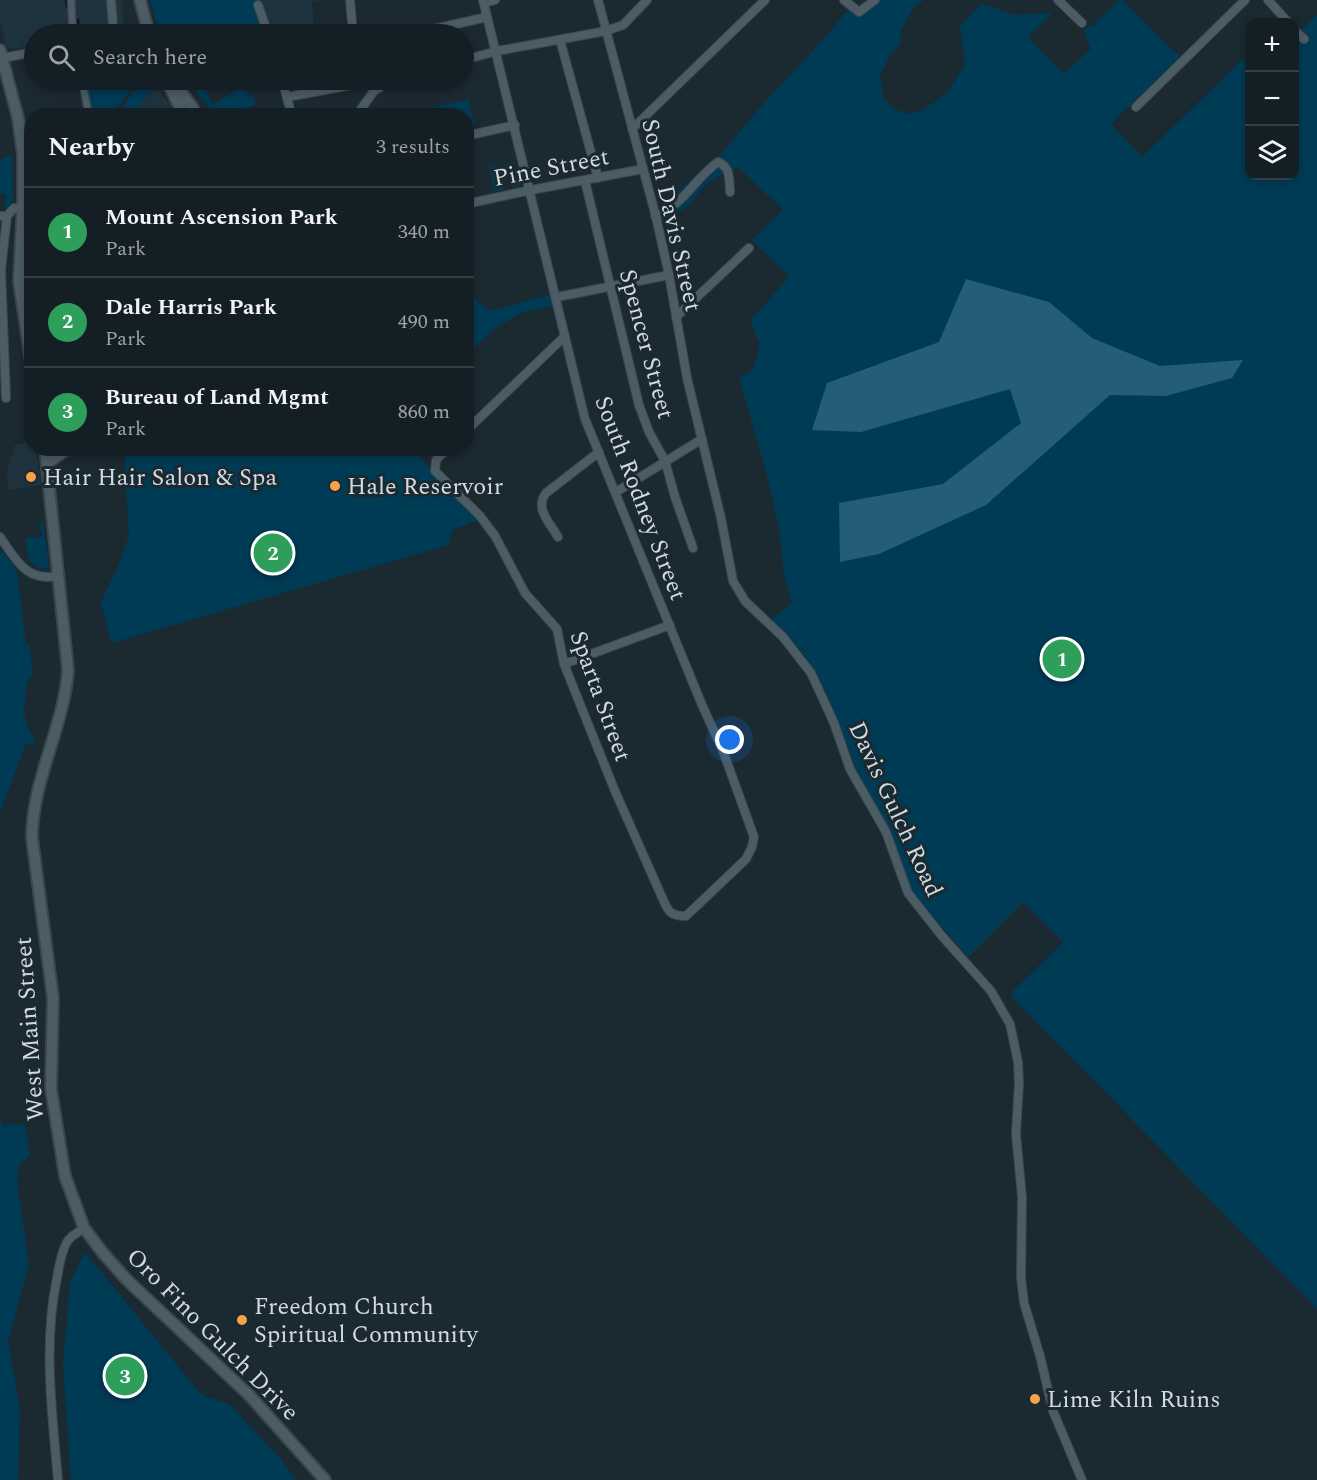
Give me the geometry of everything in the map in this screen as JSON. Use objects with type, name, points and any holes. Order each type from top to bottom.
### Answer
[{"type":"street","points":[[71,0],[73,24]]},
{"type":"street","points":[[111,0],[113,24]]},
{"type":"street","points":[[140,0],[146,24]]},
{"type":"street","points":[[350,0],[352,24]]},
{"type":"street","points":[[483,1],[495,0]]},
{"type":"street","name":"South Davis Street","points":[[598,0],[669,275],[687,378],[702,439]]},
{"type":"street","points":[[474,57],[606,31],[623,25],[647,0]]},
{"type":"street","points":[[632,129],[765,0]]},
{"type":"street","points":[[844,0],[859,12],[875,0]]},
{"type":"street","points":[[1058,0],[1082,23]]},
{"type":"street","points":[[1136,107],[1245,0]]},
{"type":"street","points":[[1268,0],[1284,18]]},
{"type":"street","name":"South Rodney Street","points":[[483,1],[531,190],[585,419],[741,797],[754,837],[746,859],[686,916],[675,916]]},
{"type":"street","points":[[258,5],[265,24]]},
{"type":"street","points":[[456,24],[487,17]]},
{"type":"street","points":[[1299,34],[1304,39]]},
{"type":"street","points":[[561,40],[598,178]]},
{"type":"street","points":[[24,53],[1,54],[18,118],[24,181]]},
{"type":"street","points":[[84,90],[87,108]]},
{"type":"street","points":[[173,90],[188,108]]},
{"type":"street","points":[[178,90],[189,108]]},
{"type":"street","points":[[285,90],[290,108]]},
{"type":"street","points":[[287,97],[320,90]]},
{"type":"street","points":[[362,108],[376,90]]},
{"type":"street","points":[[474,134],[514,125]]},
{"type":"street","points":[[655,216],[668,211],[680,201],[706,171],[718,162],[727,167],[730,192]]},
{"type":"street","name":"Pine Street","points":[[474,202],[643,170]]},
{"type":"street","name":"Spencer Street","points":[[585,181],[639,405],[649,432],[665,461],[693,548]]},
{"type":"street","points":[[6,398],[2,353],[2,216],[14,208],[24,210]]},
{"type":"street","points":[[24,231],[19,281],[24,327]]},
{"type":"street","points":[[675,317],[749,248]]},
{"type":"street","points":[[557,297],[669,275]]},
{"type":"street","points":[[474,423],[566,336]]},
{"type":"street","points":[[616,492],[702,439]]},
{"type":"street","name":"Davis Gulch Road","points":[[702,439],[731,574],[736,587],[750,607],[796,651],[811,673],[830,714],[850,770],[886,832],[909,893],[941,936],[991,991],[1011,1024],[1019,1072],[1016,1134],[1022,1197],[1021,1278],[1024,1303],[1053,1411],[1082,1480]]},
{"type":"street","points":[[558,537],[540,507],[540,500],[599,452]]},
{"type":"street","name":"West Main Street","points":[[46,456],[68,659],[67,681],[36,796],[32,838],[52,998],[51,1089],[65,1176],[84,1228]]},
{"type":"street","points":[[47,463],[57,456]]},
{"type":"street","name":"Sparta Street","points":[[440,456],[436,460],[435,471],[480,516],[495,536],[525,593],[557,629],[564,664],[624,812],[668,911],[675,916]]},
{"type":"street","points":[[0,537],[33,576],[49,578],[59,576]]},
{"type":"street","points":[[564,664],[670,626]]},
{"type":"street","points":[[58,1480],[51,1398],[49,1334],[54,1290],[63,1252],[67,1241],[84,1228]]},
{"type":"street","name":"Oro Fino Gulch Drive","points":[[84,1228],[127,1280],[249,1395],[325,1480]]},
{"type":"shaded area","points":[[0,0],[122,0],[124,24],[24,24],[24,47],[11,49],[7,47],[0,21]]},
{"type":"shaded area","points":[[150,0],[260,0],[254,3],[260,24],[157,24]]},
{"type":"shaded area","points":[[261,0],[327,0],[312,1],[313,24],[269,24]]},
{"type":"shaded area","points":[[880,0],[924,0],[913,8],[901,31],[900,44],[890,55],[880,76],[883,96],[891,108],[910,114],[923,110],[946,94],[965,65],[960,26],[982,3],[1013,15],[1052,13],[1028,37],[1064,74],[1091,49],[1084,30],[1090,25],[1092,27],[1119,0],[1123,0],[1180,57],[1111,124],[1142,157],[1245,57],[1245,180],[1299,180],[1299,32],[1317,15],[1317,1309],[1012,997],[1012,992],[1063,942],[1023,902],[968,957],[910,891],[898,853],[855,767],[817,673],[796,644],[770,621],[792,602],[784,576],[780,535],[768,479],[739,378],[753,370],[760,344],[750,321],[789,277],[752,240],[783,210],[738,167],[708,182],[686,208],[661,219],[660,207],[722,153],[849,9],[860,17]]},
{"type":"shaded area","points":[[86,90],[129,90],[117,108],[89,108]]},
{"type":"shaded area","points":[[133,90],[152,90],[139,108],[123,108]]},
{"type":"shaded area","points":[[152,90],[158,90],[172,108],[124,108],[143,99]]},
{"type":"shaded area","points":[[195,90],[208,90],[213,105],[237,90],[245,90],[251,98],[253,97],[256,104],[247,108],[210,108]]},
{"type":"shaded area","points":[[469,99],[471,108],[431,108]]},
{"type":"shaded area","points":[[12,155],[13,201],[4,210],[6,194],[0,193],[0,160]]},
{"type":"shaded area","points":[[514,162],[520,186],[513,188],[513,178],[510,175],[502,177],[505,189],[494,192],[488,165],[495,167]]},
{"type":"shaded area","points":[[966,279],[1049,302],[1092,338],[1160,366],[1243,360],[1232,378],[1166,396],[1110,395],[986,505],[879,554],[840,562],[839,503],[943,484],[1021,423],[1010,389],[861,432],[812,430],[827,383],[939,342]]},
{"type":"shaded area","points":[[550,295],[552,306],[523,312],[497,327],[474,348],[474,298],[489,311]]},
{"type":"shaded area","points":[[24,443],[24,456],[37,456],[41,485],[8,490],[7,472],[15,445]]},
{"type":"shaded area","points":[[124,456],[420,456],[433,473],[478,520],[452,530],[449,545],[111,643],[100,604],[119,564],[129,535]]},
{"type":"shaded area","points":[[43,521],[49,568],[37,567],[33,564],[27,550],[26,538],[42,537],[40,523]]},
{"type":"shaded area","points":[[0,549],[17,570],[26,644],[29,644],[33,676],[27,680],[24,713],[35,746],[26,743],[0,813]]},
{"type":"shaded area","points":[[0,1119],[3,1125],[25,1124],[30,1156],[19,1164],[17,1182],[29,1265],[8,1341],[20,1409],[18,1480],[0,1480]]},
{"type":"shaded area","points":[[85,1252],[195,1387],[204,1396],[229,1404],[281,1459],[296,1480],[71,1480],[63,1365],[70,1282]]},
{"type":"waterway","points":[[66,0],[67,7]]},
{"type":"waterway","points":[[78,20],[78,24]]},
{"type":"place","name":"Hair Hair Salon & Spa","points":[[31,477]]},
{"type":"place","name":"Hale Reservoir","points":[[335,486]]},
{"type":"place","name":"Dale Harris Park","points":[[273,553]]},
{"type":"place","name":"Mount Ascension Park","points":[[1062,659]]},
{"type":"place","name":"Freedom Church Spiritual Community","points":[[242,1320]]},
{"type":"place","name":"Bureau of Land Mgmt","points":[[125,1376]]},
{"type":"place","name":"Lime Kiln Ruins","points":[[1035,1399]]}]
